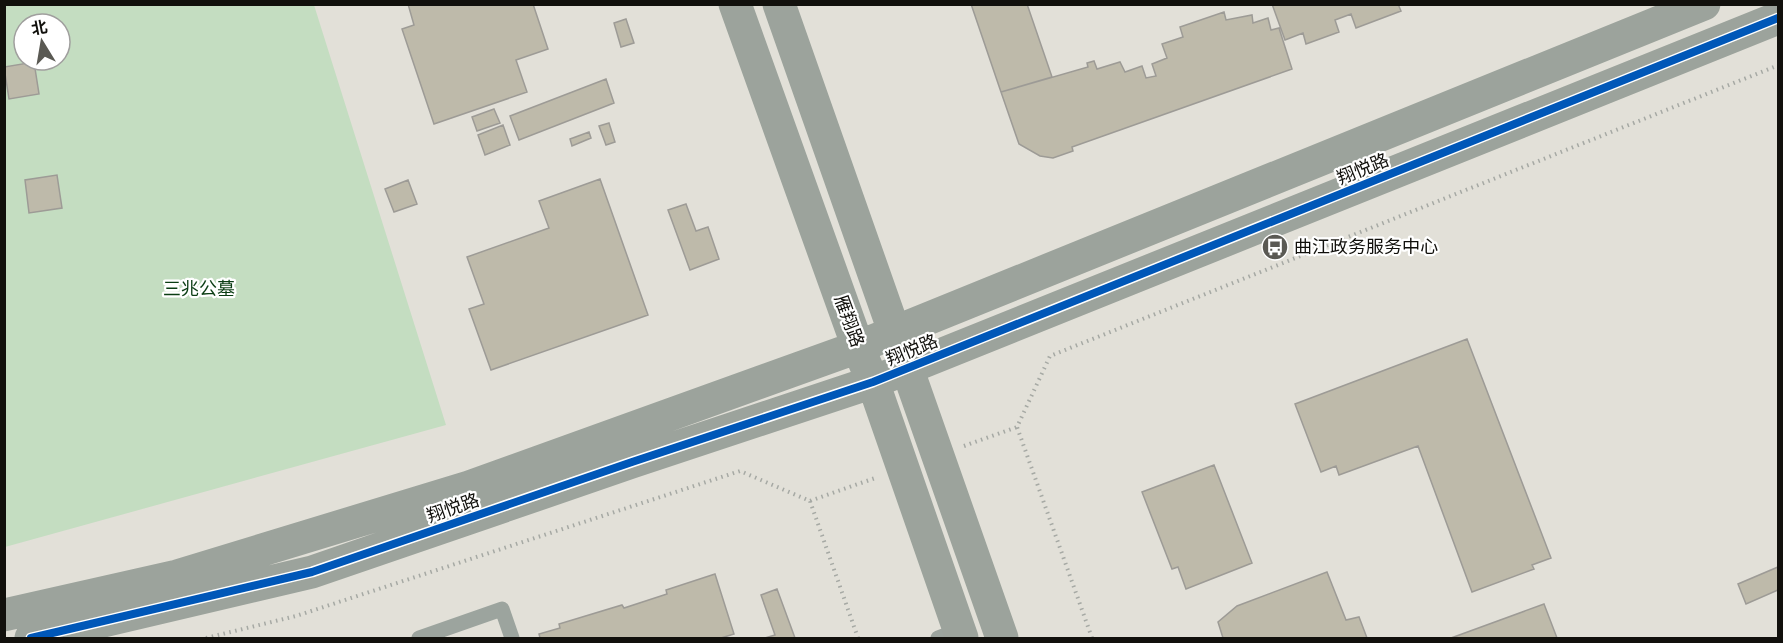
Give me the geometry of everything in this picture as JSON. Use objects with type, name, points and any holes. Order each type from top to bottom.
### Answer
[{"type":"street","name":"雁翔路","points":[[735,4],[858,347],[873,382],[953,636]]},
{"type":"street","points":[[779,4],[909,368],[1002,639]]},
{"type":"street","name":"翔悦路","points":[[4,615],[177,576],[469,487],[895,333],[1704,4]]},
{"type":"street","name":"翔悦路","points":[[32,639],[312,572],[873,382],[1779,18]]},
{"type":"lane","points":[[419,639],[502,609],[512,639]]},
{"type":"path","points":[[1092,639],[1017,427],[1050,356],[1774,67],[1779,69]]},
{"type":"path","points":[[206,639],[296,616],[740,471],[810,501],[858,639]]},
{"type":"green space","name":"三兆公墓","points":[[5,5],[314,5],[446,425],[5,547]]},
{"type":"building","points":[[408,4],[533,4],[548,49],[516,60],[527,92],[434,124],[402,29],[414,25]]},
{"type":"building","points":[[971,4],[1027,4],[1052,77],[1001,92]]},
{"type":"building","points":[[1272,4],[1398,4],[1401,11],[1356,28],[1351,14],[1335,20],[1339,32],[1306,44],[1303,33],[1285,40]]},
{"type":"building","points":[[1224,12],[1226,20],[1252,15],[1253,23],[1268,18],[1271,30],[1279,28],[1292,69],[1072,147],[1073,151],[1053,158],[1040,156],[1019,144],[1001,92],[1088,67],[1087,63],[1094,61],[1097,69],[1120,62],[1125,72],[1142,66],[1146,78],[1156,76],[1152,64],[1167,58],[1162,44],[1183,37],[1180,27]]},
{"type":"building","points":[[626,19],[634,43],[621,47],[614,23]]},
{"type":"building","points":[[12,66],[12,72],[36,72],[39,94],[9,99],[4,67]]},
{"type":"building","points":[[606,79],[614,103],[519,140],[510,116]]},
{"type":"building","points":[[494,109],[500,123],[477,131],[472,117]]},
{"type":"building","points":[[609,123],[615,142],[606,145],[599,126]]},
{"type":"building","points":[[503,125],[510,145],[485,155],[478,135]]},
{"type":"building","points":[[589,132],[591,138],[572,146],[570,139]]},
{"type":"building","points":[[57,175],[62,208],[29,213],[25,180]]},
{"type":"building","points":[[600,179],[648,315],[491,370],[469,309],[484,304],[467,257],[549,228],[539,201]]},
{"type":"building","points":[[408,180],[417,204],[394,212],[385,189]]},
{"type":"building","points":[[686,204],[696,231],[708,227],[719,259],[690,270],[668,210]]},
{"type":"building","points":[[1467,339],[1551,558],[1532,565],[1534,569],[1472,592],[1418,446],[1339,475],[1336,466],[1321,472],[1295,404]]},
{"type":"building","points":[[1214,465],[1252,563],[1186,589],[1178,567],[1172,569],[1142,492]]},
{"type":"building","points":[[1778,567],[1778,590],[1746,604],[1738,584]]},
{"type":"building","points":[[1327,572],[1346,620],[1359,617],[1367,638],[1223,638],[1218,622],[1237,606]]},
{"type":"building","points":[[715,574],[734,634],[721,638],[540,638],[539,634],[560,628],[559,624],[622,605],[624,608],[667,594],[666,590]]},
{"type":"building","points":[[777,589],[795,638],[765,638],[775,635],[761,595]]},
{"type":"building","points":[[1544,604],[1557,638],[1451,638]]},
{"type":"cycle path","points":[[31,638],[312,572],[873,382],[1778,18]]},
{"type":"place","name":"曲江政务服务中心","points":[[1275,247]]}]
